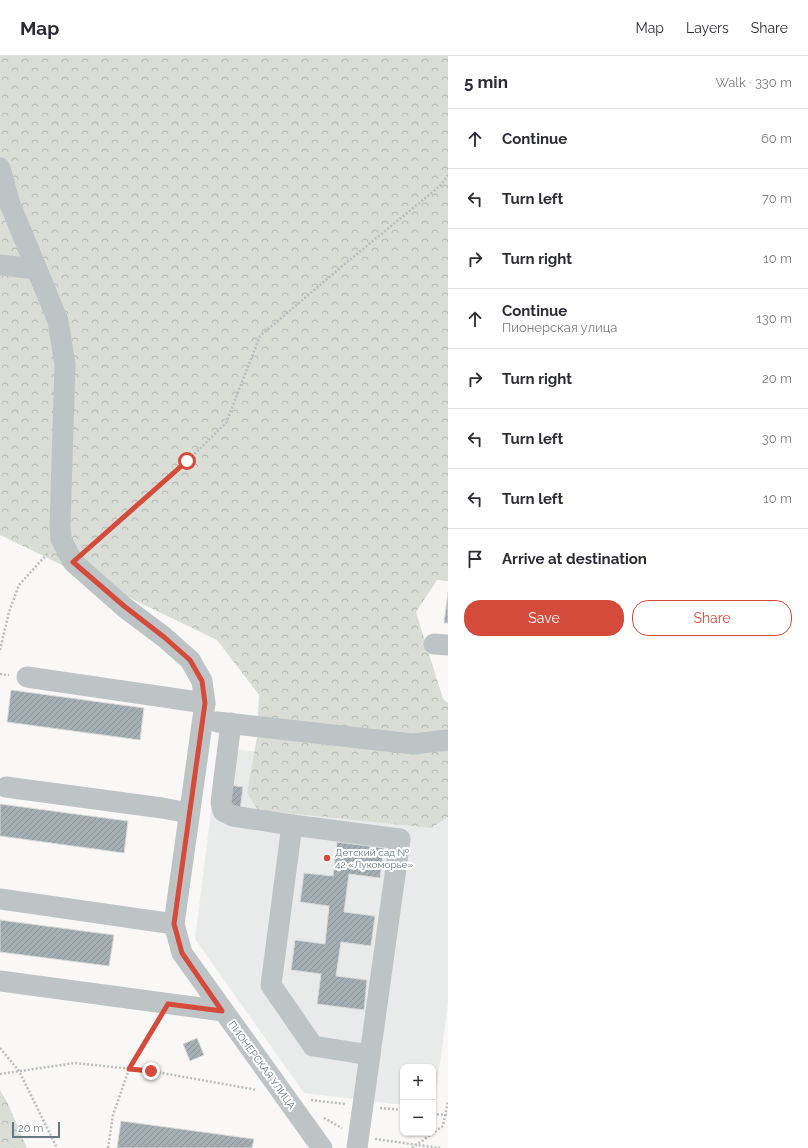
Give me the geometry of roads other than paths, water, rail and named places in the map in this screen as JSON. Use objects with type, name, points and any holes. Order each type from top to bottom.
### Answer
[{"type":"street","points":[[0,168],[10,204],[36,269],[0,265]]},
{"type":"street","name":"ПИОНЕРСКАЯ УЛИЦА","points":[[36,269],[58,321],[65,365],[60,526],[61,539],[73,562],[190,660],[202,681],[204,712],[174,924],[182,953],[222,1011],[322,1148]]},
{"type":"street","points":[[27,677],[204,712],[231,723],[413,744],[448,740]]},
{"type":"street","points":[[231,723],[221,802],[223,811],[234,816],[292,825],[400,838],[357,1148]]},
{"type":"street","points":[[6,787],[189,813]]},
{"type":"street","points":[[292,825],[271,985],[312,1046],[370,1055]]},
{"type":"street","points":[[0,899],[174,924]]},
{"type":"street","points":[[0,981],[222,1011]]},
{"type":"place","name":"Детский сад № 42 «Лукоморье»","points":[[327,858]]}]
